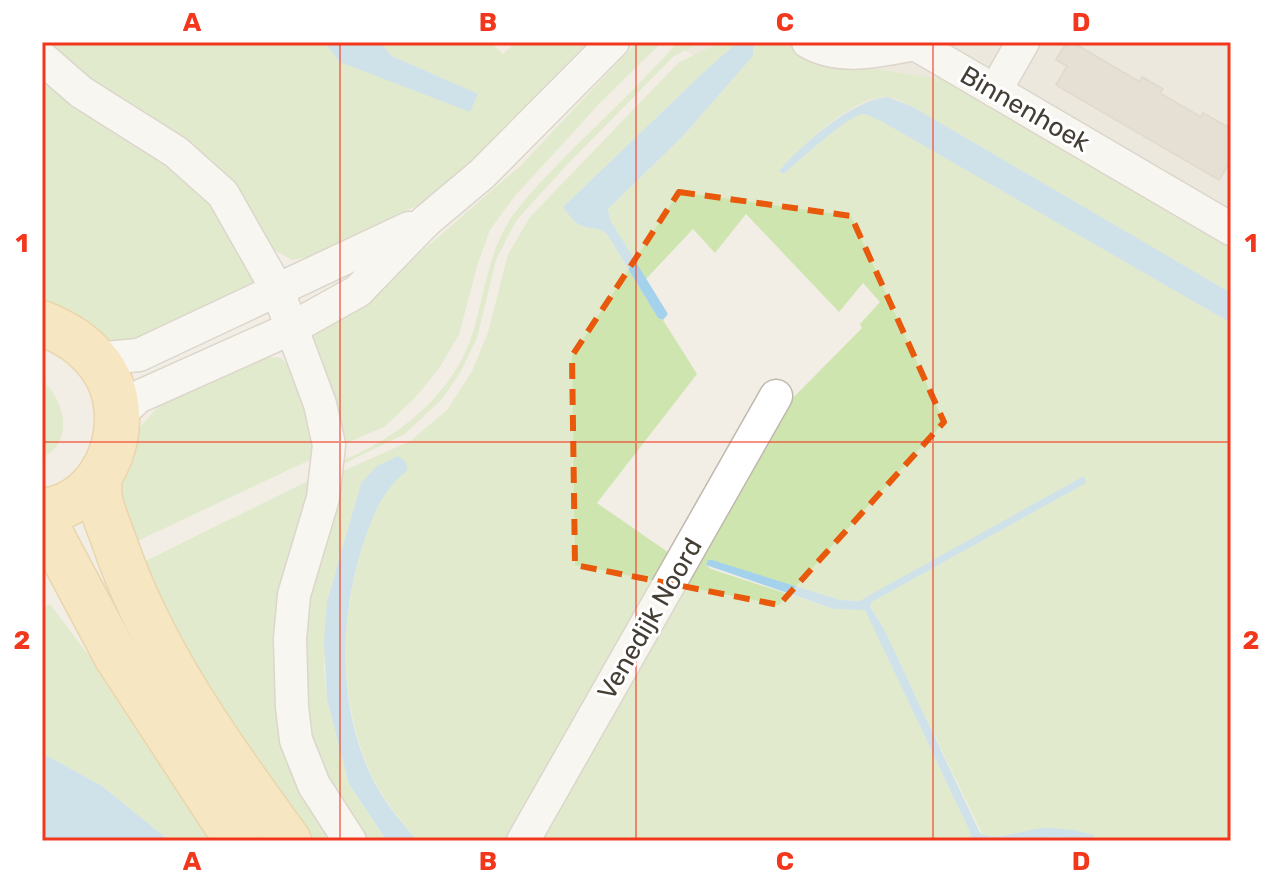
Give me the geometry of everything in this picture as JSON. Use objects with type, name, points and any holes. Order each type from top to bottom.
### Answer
[{"type":"main road","points":[[59,343],[112,389],[117,424],[112,451],[67,490]]},
{"type":"main road","points":[[59,343],[88,386],[96,415],[93,445],[67,490]]},
{"type":"main road","points":[[67,490],[130,587],[157,646],[199,714],[289,841]]},
{"type":"main road","points":[[42,527],[52,536],[116,656],[237,841]]},
{"type":"main road","points":[[42,556],[73,608],[116,656]]},
{"type":"street","points":[[117,424],[126,408],[138,397],[292,328],[358,291],[426,221],[482,174],[613,42]]},
{"type":"street","name":"Binnenhoek","points":[[808,42],[843,53],[863,53],[915,44],[1231,229]]},
{"type":"street","points":[[995,91],[1023,42]]},
{"type":"street","points":[[42,58],[81,92],[176,152],[223,194],[278,291],[320,404],[329,445],[323,498],[294,595],[290,639],[296,740],[314,785],[350,841]]},
{"type":"street","points":[[59,343],[139,355],[426,221]]},
{"type":"street","name":"Venedijk Noord","points":[[523,841],[776,396]]},
{"type":"highlighted area","points":[[679,192],[851,216],[944,422],[779,605],[575,565],[572,356]]},
{"type":"shaded area","points":[[668,42],[1231,42],[1231,337]]},
{"type":"green space","points":[[48,42],[324,42],[340,62],[477,94],[392,56],[380,42],[490,42],[503,54],[516,42],[591,42],[437,195],[320,255],[292,260],[274,250],[256,225],[234,182],[206,156],[173,130],[83,73]]},
{"type":"green space","points":[[637,42],[662,42],[601,102],[514,197],[490,230],[459,335],[438,370],[414,399],[384,427],[340,446],[308,335],[368,298],[521,165]]},
{"type":"green space","points":[[678,42],[703,42],[674,56],[516,221],[496,260],[477,338],[460,373],[442,399],[405,434],[337,467],[339,462],[403,427],[438,393],[465,352],[493,256],[513,215],[548,174]]},
{"type":"green space","points":[[722,42],[738,42],[563,207],[579,225],[607,234],[658,318],[663,320],[697,374],[597,503],[675,557],[514,841],[418,841],[385,799],[369,770],[352,714],[346,656],[350,599],[369,527],[384,492],[407,470],[361,483],[327,602],[324,668],[327,700],[349,784],[387,841],[363,841],[323,773],[308,732],[301,627],[335,485],[343,471],[410,441],[447,410],[472,371],[488,332],[508,254],[530,217],[679,62]]},
{"type":"green space","points":[[749,42],[793,42],[836,63],[947,80],[1231,243],[1231,293],[913,107],[891,98],[870,99],[856,105],[815,136],[780,169],[784,174],[847,122],[856,116],[867,115],[1231,323],[1231,841],[1095,841],[1096,837],[983,836],[870,606],[872,602],[1086,483],[859,601],[840,600],[708,560],[706,565],[834,609],[865,609],[971,834],[970,841],[532,841],[784,407],[862,328],[860,324],[880,302],[863,283],[839,312],[746,214],[715,253],[693,229],[646,279],[610,220],[608,209],[684,135],[753,56],[753,45]]},
{"type":"green space","points":[[42,77],[165,157],[215,203],[255,271],[254,288],[123,346],[103,340],[42,306]]},
{"type":"green space","points":[[260,356],[281,358],[294,371],[316,442],[312,459],[129,545],[112,516],[121,460],[138,429],[165,399]]},
{"type":"green space","points":[[42,380],[61,409],[63,431],[52,451],[42,458]]},
{"type":"green space","points":[[312,479],[277,641],[338,841],[308,841],[209,700],[137,565]]},
{"type":"green space","points":[[50,604],[111,685],[216,841],[170,841],[102,786],[42,753],[42,608]]},
{"type":"water","points":[[324,42],[380,42],[392,56],[478,94],[470,112],[340,62]]},
{"type":"water","points":[[738,42],[753,45],[753,56],[684,135],[608,209],[610,220],[668,314],[663,320],[658,318],[607,234],[579,225],[563,207]]},
{"type":"water","points":[[887,97],[913,107],[1231,293],[1231,323],[867,115],[856,116],[847,122],[784,174],[779,171],[828,125],[859,106]]},
{"type":"water","points":[[398,456],[405,461],[408,470],[379,505],[354,577],[346,638],[346,669],[355,730],[364,759],[386,801],[418,841],[387,841],[349,784],[327,700],[324,642],[327,602],[361,483],[377,466]]},
{"type":"water","points":[[1084,476],[1086,483],[872,602],[870,606],[884,629],[980,833],[994,836],[1056,828],[1094,835],[1095,841],[1055,837],[970,841],[971,834],[865,610],[834,609],[706,565],[708,560],[712,560],[840,600],[859,601]]},
{"type":"water","points":[[42,753],[102,786],[170,841],[42,841]]},
{"type":"building","points":[[1067,42],[1072,42],[1140,82],[1142,77],[1163,89],[1160,93],[1201,117],[1203,113],[1231,129],[1231,160],[1219,180],[1056,85],[1067,66],[1056,60]]}]
